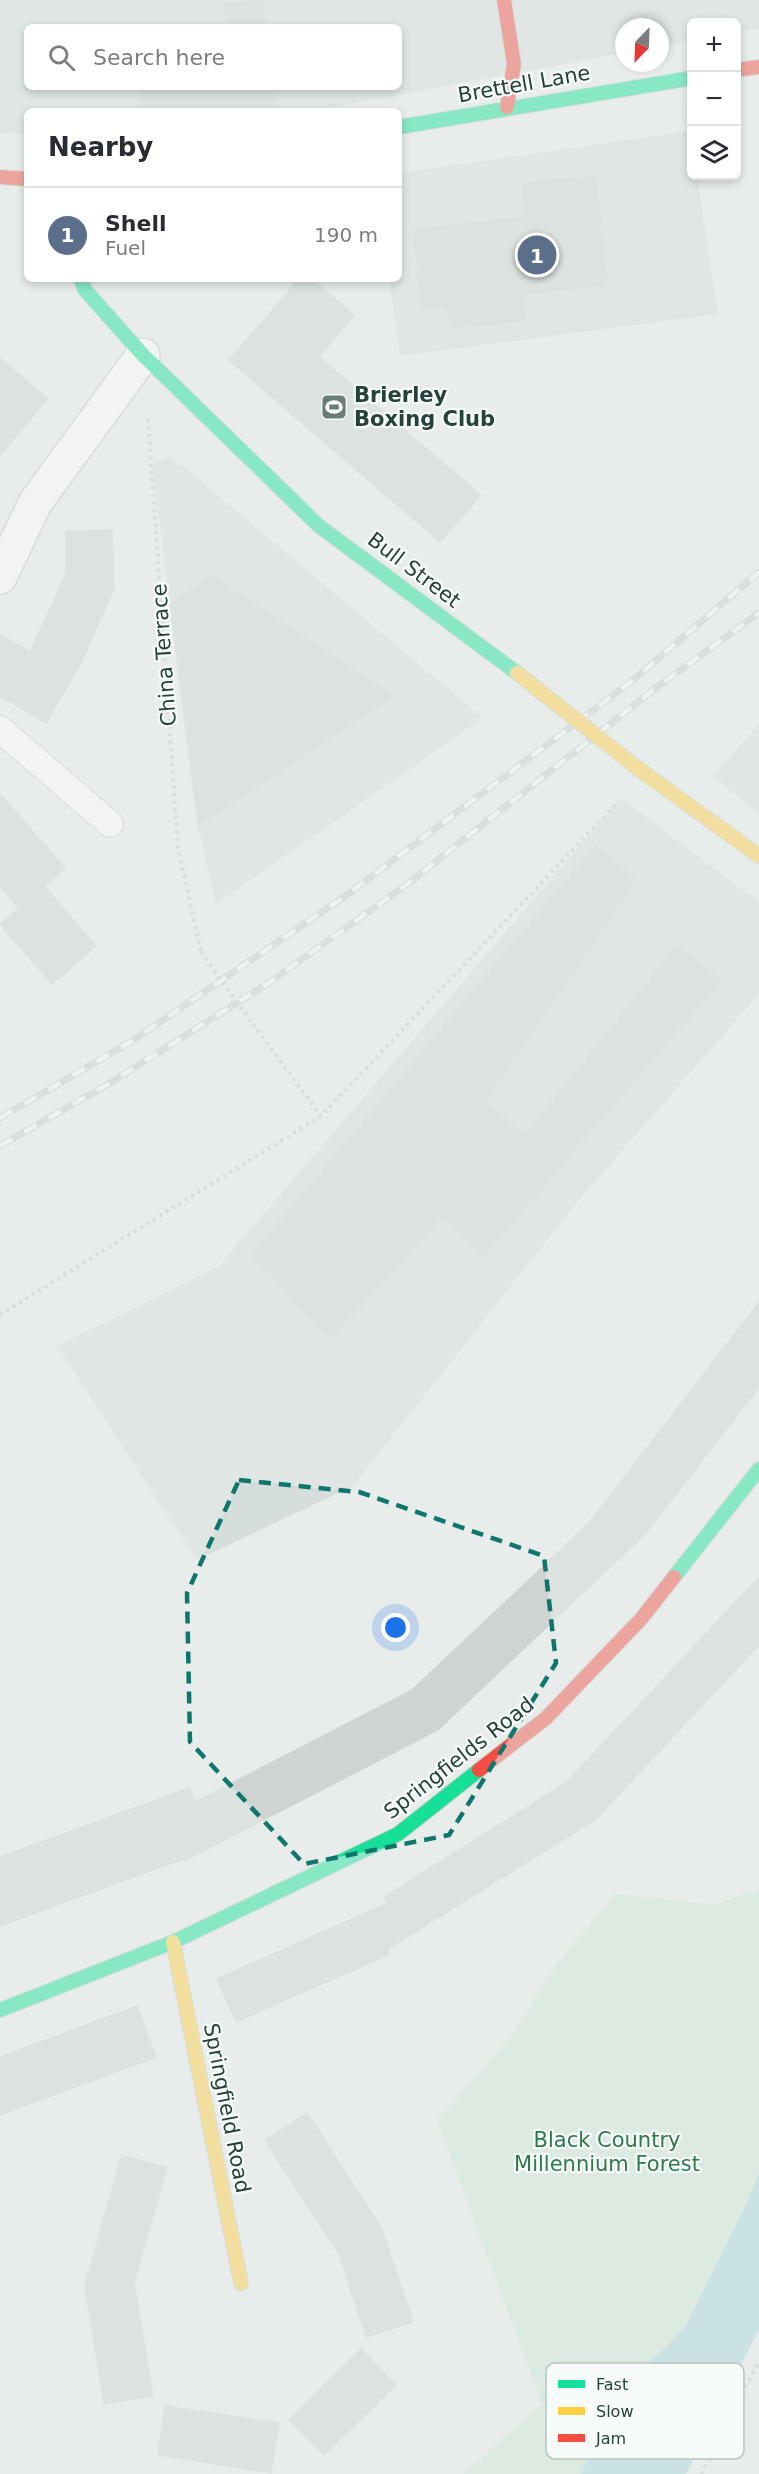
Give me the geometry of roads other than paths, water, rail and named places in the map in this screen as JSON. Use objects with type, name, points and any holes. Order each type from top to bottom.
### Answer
[{"type":"street","points":[[504,0],[514,64],[507,107]]},
{"type":"street","points":[[741,69],[759,67]]},
{"type":"street","name":"Brettell Lane","points":[[402,126],[507,107],[687,79]]},
{"type":"street","points":[[0,177],[24,179]]},
{"type":"street","name":"Bull Street","points":[[82,282],[85,290],[143,355],[319,526],[517,672],[640,770],[759,856]]},
{"type":"street","points":[[0,577],[35,503],[143,355]]},
{"type":"street","name":"Springfields Road","points":[[0,2010],[173,1942],[398,1834],[546,1718],[641,1619],[759,1469]]},
{"type":"street","name":"Springfield Road","points":[[173,1942],[241,2283]]},
{"type":"lane","points":[[0,729],[110,824]]},
{"type":"water","points":[[759,2172],[759,2329],[742,2363],[647,2363],[664,2349],[686,2325],[748,2200]]},
{"type":"water","points":[[588,2459],[694,2459],[686,2474],[581,2474]]},
{"type":"railway","points":[[0,1118],[132,1041],[344,897],[632,681],[759,572]]},
{"type":"railway","points":[[0,1146],[110,1083],[270,982],[406,885],[661,684],[759,613]]},
{"type":"place","name":"Shell","points":[[537,255]]},
{"type":"place","name":"Brierley Boxing Club","points":[[334,407]]},
{"type":"park label","name":"Black Country Millennium Forest","points":[[607,2152]]}]
